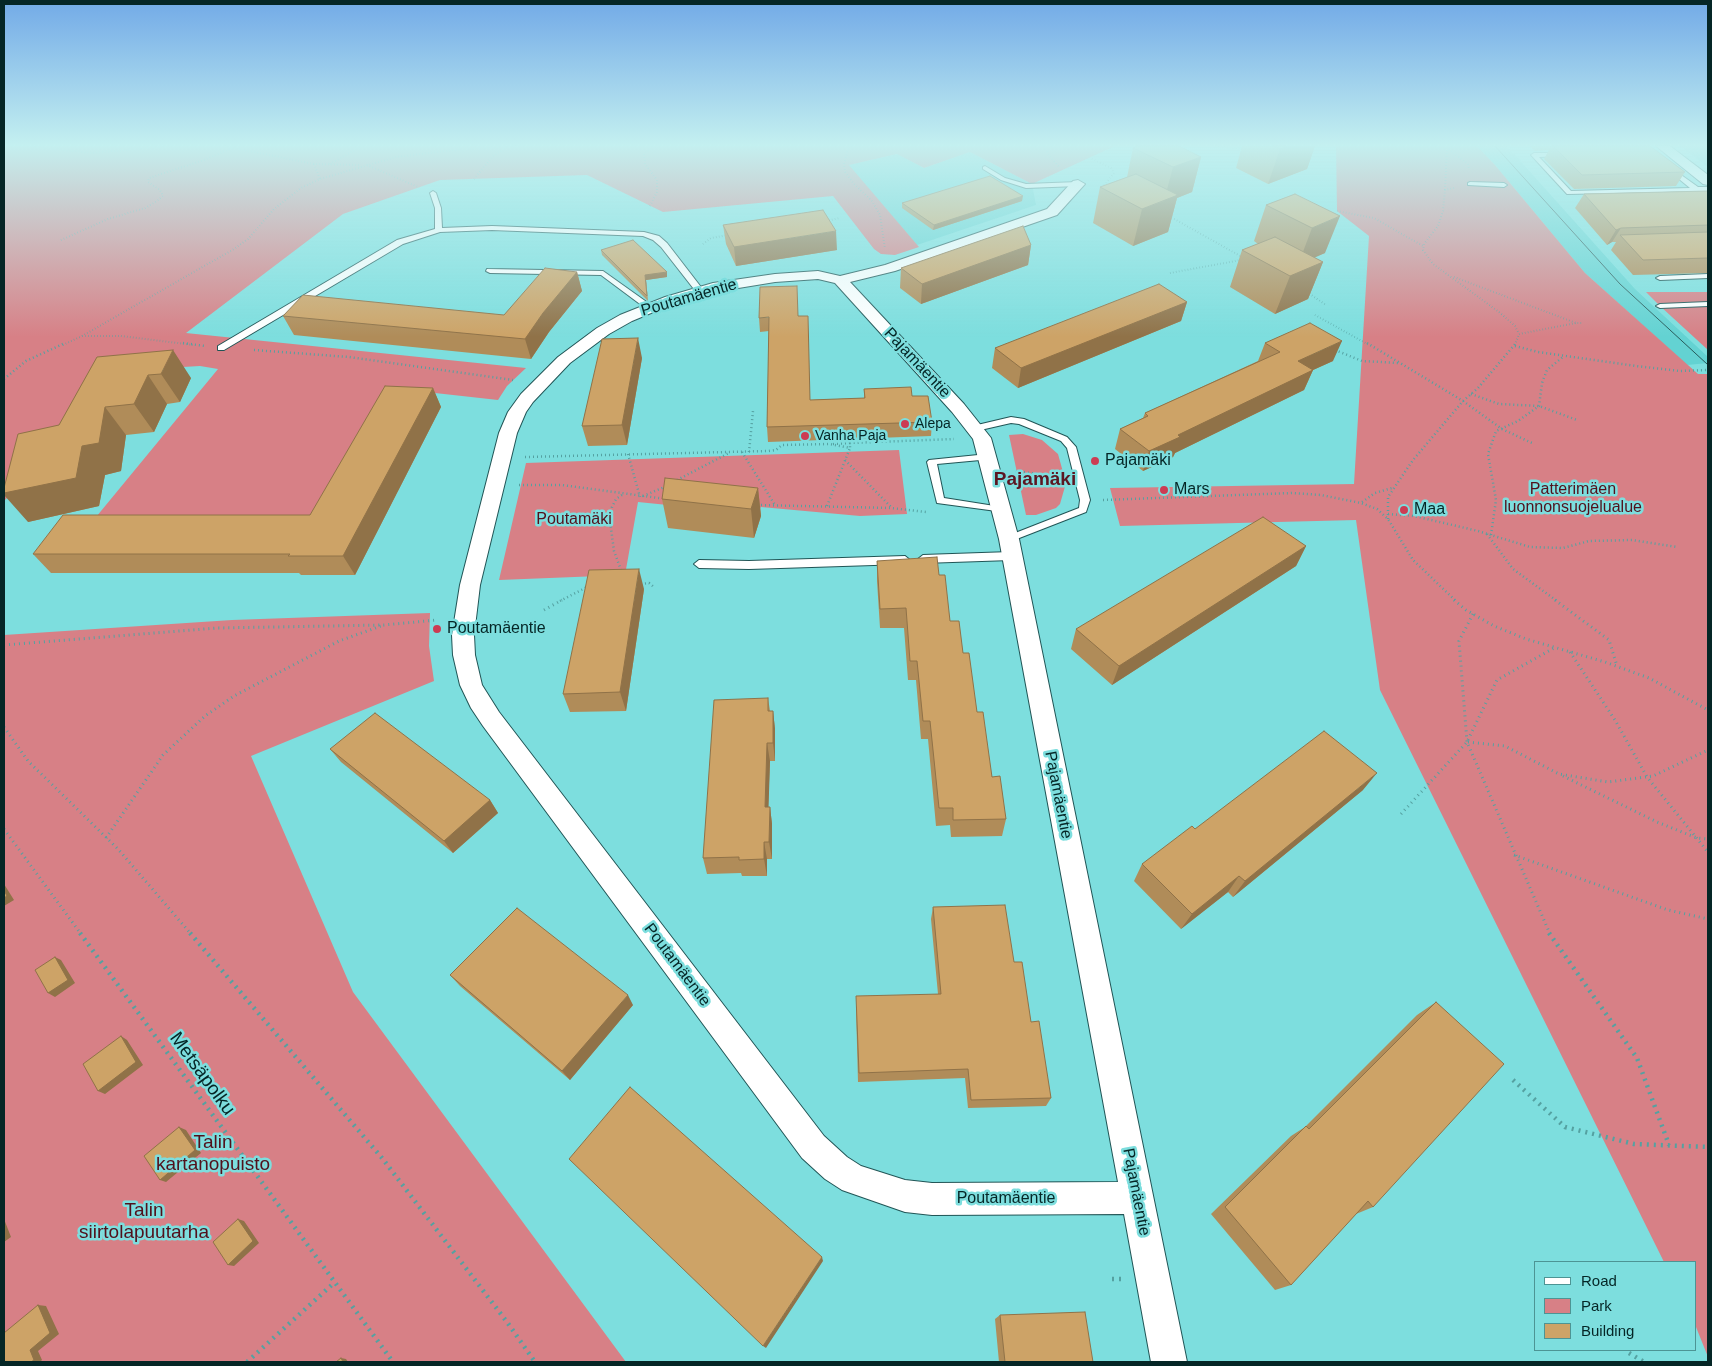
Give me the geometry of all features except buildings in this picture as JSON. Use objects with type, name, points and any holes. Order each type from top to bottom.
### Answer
[{"type":"street","name":"Poutamäentie","points":[[1054,210],[890,268],[840,280],[826,276],[800,275],[700,292],[626,318],[603,331],[564,360],[527,398],[517,412],[508,433],[497,470],[470,585],[463,635],[464,655],[471,685],[479,702],[808,1139],[836,1168],[853,1179],[905,1196],[932,1198],[1137,1198]]},
{"type":"street","name":"Pajamäentie","points":[[840,280],[976,428],[982,438],[1010,548],[1169,1362]]},
{"type":"lane","points":[[438,210],[439,230]]},
{"type":"lane","points":[[221,348],[400,242],[439,230],[492,228],[644,234],[656,238],[664,244],[700,292]]},
{"type":"lane","points":[[490,271],[603,273],[651,308]]},
{"type":"lane","points":[[1660,278],[1708,276]]},
{"type":"lane","points":[[1660,306],[1708,304]]},
{"type":"lane","points":[[699,564],[749,564],[1010,548],[1082,510],[1085,500],[1071,447],[1064,439],[1016,420],[976,428]]},
{"type":"lane","points":[[989,462],[932,462],[940,501],[1001,510]]},
{"type":"path","points":[[62,240],[108,219],[139,210]]},
{"type":"path","points":[[4,380],[26,361],[82,336],[234,249],[248,239],[273,210]]},
{"type":"path","points":[[877,210],[880,215],[885,250]]},
{"type":"path","points":[[1444,210],[1438,226],[1428,238],[1423,250],[1433,264],[1504,316],[1519,334]]},
{"type":"path","points":[[1337,211],[1374,218],[1424,246]]},
{"type":"path","points":[[1164,213],[1247,259],[1170,272]]},
{"type":"path","points":[[822,221],[840,218]]},
{"type":"path","points":[[704,244],[711,238],[729,235]]},
{"type":"path","points":[[1448,275],[1576,323]]},
{"type":"path","points":[[1304,290],[1326,305]]},
{"type":"path","points":[[1315,315],[1340,327],[1463,401],[1502,429],[1532,443]]},
{"type":"path","points":[[1519,334],[1582,323]]},
{"type":"path","points":[[1388,519],[1388,497],[1393,488],[1413,460],[1463,401],[1515,346],[1519,334]]},
{"type":"path","points":[[82,336],[162,339],[221,348],[349,357],[520,381]]},
{"type":"path","points":[[1515,346],[1564,356],[1680,371],[1708,370]]},
{"type":"path","points":[[1327,347],[1362,361],[1400,364]]},
{"type":"path","points":[[1564,356],[1547,370],[1542,383],[1539,406],[1518,421],[1496,432],[1488,454],[1496,500],[1489,534],[1513,570],[1609,640],[1617,666]]},
{"type":"path","points":[[1471,394],[1499,404],[1539,406],[1577,420]]},
{"type":"path","points":[[748,452],[753,411]]},
{"type":"path","points":[[522,457],[748,452],[776,450],[782,445],[958,439]]},
{"type":"path","points":[[827,506],[850,448],[850,443]]},
{"type":"path","points":[[830,444],[850,448]]},
{"type":"path","points":[[640,497],[653,494],[732,452]]},
{"type":"path","points":[[742,452],[775,505]]},
{"type":"path","points":[[628,454],[640,497]]},
{"type":"path","points":[[845,460],[891,508]]},
{"type":"path","points":[[989,462],[1080,481]]},
{"type":"path","points":[[514,486],[562,485],[640,497],[669,499]]},
{"type":"path","points":[[1361,503],[1375,493],[1393,488]]},
{"type":"path","points":[[1085,500],[1292,493],[1320,495],[1361,503],[1377,509],[1388,519],[1413,560],[1439,587],[1473,614],[1494,626],[1526,639],[1617,666],[1649,678],[1708,710]]},
{"type":"path","points":[[622,576],[614,551],[610,521],[612,507],[616,499],[623,494]]},
{"type":"path","points":[[756,504],[891,508],[928,512]]},
{"type":"path","points":[[1388,514],[1414,516],[1489,534],[1530,547],[1563,548],[1589,541],[1632,540],[1677,547]]},
{"type":"path","points":[[633,584],[649,584],[656,588]]},
{"type":"path","points":[[544,610],[590,586]]},
{"type":"path","points":[[1473,614],[1459,641],[1467,742],[1546,929],[1637,1058],[1669,1145]]},
{"type":"path","points":[[4,645],[217,628],[384,625],[437,620]]},
{"type":"path","points":[[106,838],[163,755],[205,716],[234,696],[339,641],[384,625]]},
{"type":"path","points":[[1401,814],[1467,742],[1498,680],[1555,647]]},
{"type":"path","points":[[1570,652],[1615,720],[1647,777],[1708,852]]},
{"type":"path","points":[[4,727],[28,761],[106,838],[210,955],[382,1158],[507,1322],[535,1362]]},
{"type":"path","points":[[1467,742],[1505,746],[1657,822],[1697,838],[1708,839]]},
{"type":"path","points":[[1559,774],[1608,782],[1647,777],[1653,776],[1708,750]]},
{"type":"path","name":"Metsäpolku","points":[[4,829],[393,1362]]},
{"type":"path","points":[[1514,855],[1668,910],[1708,919]]},
{"type":"path","points":[[1513,1080],[1565,1127],[1634,1144],[1708,1147]]},
{"type":"path","points":[[247,1362],[335,1282]]},
{"type":"path","points":[[1629,1353],[1644,1362]]},
{"type":"shaded area","points":[[887,210],[1022,210],[917,245]]},
{"type":"shaded area","points":[[1532,210],[1564,210],[1635,289],[1708,357],[1708,363],[1687,365],[1585,273]]},
{"type":"green space","points":[[4,210],[355,210],[343,214],[186,333],[526,368],[507,386],[498,400],[390,388],[309,528],[87,528],[218,369],[200,366],[131,370],[4,501]]},
{"type":"green space","points":[[658,210],[687,210],[663,212]]},
{"type":"green space","points":[[844,210],[887,210],[919,247],[895,255],[881,254],[874,249]]},
{"type":"green space","name":"Patterimäen luonnonsuojelualue","points":[[1532,210],[1585,273],[1698,374],[1708,374],[1708,1357],[1697,1330],[1697,1261],[1664,1261],[1380,690],[1356,520],[1120,526],[1110,488],[1354,484],[1369,236],[1337,211]]},
{"type":"green space","points":[[1646,292],[1708,292],[1708,350],[1660,306]]},
{"type":"green space","points":[[1023,434],[1042,440],[1058,454],[1066,483],[1060,504],[1056,508],[1036,515],[1026,515],[1009,435]]},
{"type":"green space","name":"Poutamäki","points":[[899,450],[907,514],[860,516],[761,507],[757,514],[638,502],[625,575],[499,580],[526,463]]},
{"type":"green space","name":"Talin kartanopuisto","points":[[430,613],[429,646],[434,681],[251,756],[353,992],[626,1362],[4,1362],[4,635],[232,620]]},
{"type":"tram line","points":[[1553,210],[1620,284],[1707,364]]},
{"type":"place","name":"Alepa","points":[[905,424]]},
{"type":"place","name":"Vanha Paja","points":[[805,436]]},
{"type":"place","name":"Pajamäki","points":[[1095,461]]},
{"type":"place","name":"Mars","points":[[1164,490]]},
{"type":"place","name":"Maa","points":[[1404,510]]},
{"type":"place","name":"Poutamäentie","points":[[437,629]]},
{"type":"district","name":"Pajamäki","points":[[1035,480]]},
{"type":"park label","name":"Talin siirtolapuutarha","points":[[144,1222]]}]
